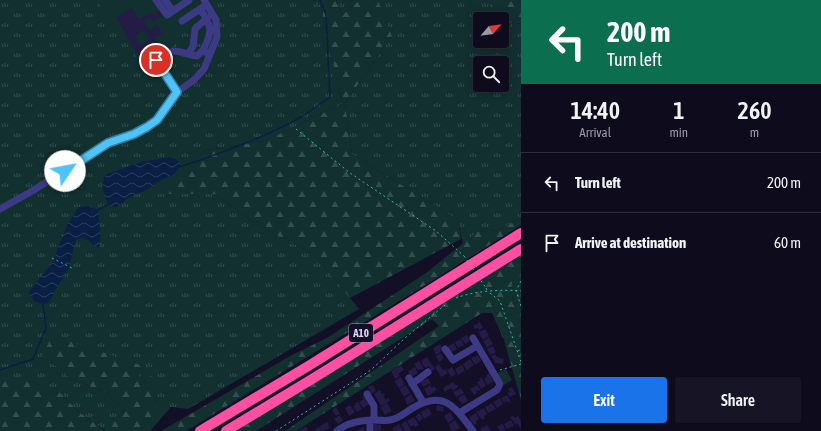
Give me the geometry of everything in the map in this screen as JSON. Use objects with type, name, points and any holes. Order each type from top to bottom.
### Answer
[{"type":"highway","name":"A10","points":[[200,431],[521,233]]},
{"type":"highway","name":"A10","points":[[226,431],[521,249]]},
{"type":"street","points":[[156,0],[167,15],[189,0]]},
{"type":"street","points":[[165,0],[173,12]]},
{"type":"street","points":[[0,208],[29,193],[108,143],[134,134],[157,120],[177,92],[194,80],[204,69],[218,37],[216,20],[205,2],[200,9],[182,21]]},
{"type":"street","points":[[173,51],[181,51],[197,56],[203,50],[211,34],[207,18],[200,9]]},
{"type":"street","points":[[189,53],[193,46],[195,29],[207,18]]},
{"type":"street","points":[[203,50],[209,55]]},
{"type":"street","points":[[156,60],[177,92]]},
{"type":"street","points":[[459,413],[499,388],[500,383],[472,338]]},
{"type":"street","points":[[446,349],[453,360],[477,346]]},
{"type":"street","points":[[423,402],[413,381],[428,372]]},
{"type":"street","points":[[367,394],[374,406],[370,431]]},
{"type":"street","points":[[337,431],[352,423],[393,419],[423,402],[431,400],[443,401],[452,405],[473,431]]},
{"type":"path","points":[[296,129],[350,173],[436,231],[464,256],[489,292],[500,301],[521,363],[494,373]]},
{"type":"path","points":[[52,258],[72,268]]},
{"type":"path","points":[[521,281],[516,291],[521,306]]},
{"type":"path","points":[[451,301],[464,295],[502,290],[521,291]]},
{"type":"path","points":[[276,431],[371,370],[404,338],[445,305]]},
{"type":"path","points":[[517,351],[521,350]]},
{"type":"green space","points":[[0,0],[318,0],[322,11],[342,104],[267,140],[203,151],[156,194],[215,194],[259,226],[314,254],[359,309],[188,409],[171,407],[156,408],[154,375],[145,383],[138,376],[145,366],[42,358],[60,368],[70,378],[106,393],[125,409],[106,431],[79,412],[59,392],[44,395],[44,386],[28,381],[0,381]]},
{"type":"green space","points":[[96,0],[205,0],[206,3],[150,76]]},
{"type":"green space","points":[[318,0],[336,0],[342,15],[360,0],[374,0],[379,3],[392,36],[345,103],[352,154],[458,220],[461,239],[350,298],[314,254],[259,226],[215,194],[155,194],[203,151],[267,140],[342,104],[322,11]]},
{"type":"green space","points":[[336,0],[360,0],[342,15]]},
{"type":"green space","points":[[374,0],[490,0],[491,12],[473,12],[473,48],[509,48],[509,22],[521,24],[521,218],[499,230],[477,232],[463,245],[458,220],[352,154],[345,103],[392,36],[379,4]]},
{"type":"green space","points":[[490,0],[521,0],[521,24],[509,22],[509,12],[491,12]]},
{"type":"green space","points":[[521,218],[521,225],[186,431],[161,431],[292,355],[327,338],[426,273],[477,232],[499,230]]},
{"type":"green space","points":[[521,255],[521,274],[513,281],[510,289],[521,322],[521,400],[504,340],[492,313],[482,313],[296,431],[285,431],[439,326],[432,319],[256,431],[233,431],[494,273]]},
{"type":"green space","points":[[521,274],[521,322],[510,289],[513,281]]},
{"type":"green space","points":[[52,335],[146,367],[138,376],[145,383],[154,371],[156,407],[171,407],[150,431],[105,431],[125,409],[106,393],[70,378],[60,368],[42,358]]},
{"type":"green space","points":[[506,369],[512,380],[504,385],[497,373]]},
{"type":"green space","points":[[0,381],[28,381],[44,386],[45,395],[59,392],[79,412],[105,431],[0,431]]},
{"type":"water","points":[[171,157],[180,162],[180,167],[174,174],[158,182],[147,190],[130,197],[115,208],[108,204],[103,190],[105,175],[140,162]]},
{"type":"water","points":[[89,206],[98,210],[100,235],[99,248],[87,239],[84,238],[76,240],[68,271],[48,303],[43,304],[35,302],[29,292],[54,261],[68,223],[79,207]]},
{"type":"building","points":[[132,8],[139,19],[151,13],[153,15],[161,10],[164,14],[153,22],[150,17],[144,21],[149,30],[157,25],[162,33],[154,38],[159,45],[140,58],[116,18]],"holes":[[[144,30],[150,39],[141,45],[135,36]]]},
{"type":"building","points":[[480,322],[483,328],[479,330],[478,328],[475,329],[473,326]]},
{"type":"building","points":[[485,329],[489,336],[483,340],[478,332]]},
{"type":"building","points":[[467,335],[470,341],[465,344],[461,338]]},
{"type":"building","points":[[489,337],[493,344],[487,348],[483,341]]},
{"type":"building","points":[[461,339],[464,345],[458,348],[455,342]]},
{"type":"building","points":[[454,343],[457,349],[450,353],[447,347]]},
{"type":"building","points":[[440,344],[443,348],[440,350],[441,352],[436,355],[433,348]]},
{"type":"building","points":[[493,346],[496,352],[490,355],[487,349]]},
{"type":"building","points":[[441,353],[444,359],[439,362],[436,356]]},
{"type":"building","points":[[495,354],[497,357],[504,359],[503,364],[495,363],[491,356]]},
{"type":"building","points":[[478,355],[481,361],[475,365],[471,358]]},
{"type":"building","points":[[427,357],[435,369],[431,371],[429,366],[425,368],[421,361]]},
{"type":"building","points":[[470,359],[474,365],[467,370],[463,364]]},
{"type":"building","points":[[419,361],[424,369],[418,370],[414,364]]},
{"type":"building","points":[[439,364],[443,370],[445,369],[448,373],[441,377],[435,367]]},
{"type":"building","points":[[401,365],[404,370],[398,374],[400,376],[395,379],[391,371]]},
{"type":"building","points":[[462,365],[465,371],[458,375],[455,369]]},
{"type":"building","points":[[415,367],[418,373],[411,377],[408,371]]},
{"type":"building","points":[[452,367],[456,374],[451,377],[447,370]]},
{"type":"building","points":[[489,373],[494,381],[487,385],[484,379]]},
{"type":"building","points":[[401,377],[405,385],[399,388],[394,381]]},
{"type":"building","points":[[428,378],[431,383],[423,387],[420,382]]},
{"type":"building","points":[[479,378],[482,378],[486,386],[481,389],[477,382],[480,381]]},
{"type":"building","points":[[453,382],[455,385],[458,385],[458,387],[453,391],[451,388],[445,392],[443,388]]},
{"type":"building","points":[[373,385],[376,391],[371,394],[368,387]]},
{"type":"building","points":[[406,385],[410,393],[404,397],[399,389]]},
{"type":"building","points":[[430,385],[432,388],[434,386],[437,390],[428,396],[424,389]]},
{"type":"building","points":[[477,385],[481,390],[476,391],[477,393],[474,395],[470,389]]},
{"type":"building","points":[[512,387],[516,394],[510,397],[507,393],[510,392],[508,389]]},
{"type":"building","points":[[461,388],[464,393],[456,397],[453,392]]},
{"type":"building","points":[[380,390],[382,394],[384,393],[385,395],[383,396],[386,400],[388,398],[390,401],[381,406],[374,394]]},
{"type":"building","points":[[411,394],[415,401],[407,405],[405,398]]},
{"type":"building","points":[[464,394],[468,401],[462,404],[458,398]]},
{"type":"building","points":[[507,395],[511,402],[509,403],[508,401],[504,403],[501,398]]},
{"type":"building","points":[[365,396],[370,404],[363,408],[359,402],[364,399],[362,397]]},
{"type":"building","points":[[500,398],[503,404],[497,408],[493,402]]},
{"type":"building","points":[[358,402],[362,409],[357,412],[353,406]]},
{"type":"building","points":[[387,403],[392,411],[385,415],[380,407]]},
{"type":"building","points":[[492,403],[496,409],[488,413],[485,407]]},
{"type":"building","points":[[350,405],[355,412],[349,416],[345,408]]},
{"type":"building","points":[[437,405],[444,407],[443,412],[436,410]]},
{"type":"building","points":[[336,407],[340,414],[336,416],[332,410]]},
{"type":"building","points":[[428,408],[432,414],[424,419],[421,412]]},
{"type":"building","points":[[484,408],[487,414],[482,420],[476,412]]},
{"type":"building","points":[[450,412],[454,419],[448,423],[444,416]]},
{"type":"building","points":[[420,413],[423,419],[419,422],[415,416]]},
{"type":"building","points":[[476,413],[479,419],[476,421],[477,424],[474,425],[473,423],[471,424],[469,417]]},
{"type":"building","points":[[340,415],[343,421],[338,424],[334,419]]},
{"type":"building","points":[[513,416],[515,418],[518,416],[521,421],[521,429],[510,417]]},
{"type":"building","points":[[414,417],[419,425],[415,427],[414,425],[411,427],[407,421]]},
{"type":"building","points":[[455,420],[460,428],[451,431],[449,424]]},
{"type":"building","points":[[511,420],[514,426],[507,429],[504,424]]},
{"type":"building","points":[[406,421],[411,430],[409,431],[405,431],[401,424]]},
{"type":"building","points":[[327,422],[330,428],[322,431],[319,427]]},
{"type":"building","points":[[502,423],[506,431],[500,431],[497,427]]},
{"type":"building","points":[[374,424],[381,425],[381,431],[374,431]]},
{"type":"building","points":[[399,424],[403,431],[394,431],[392,429]]},
{"type":"building","points":[[487,425],[491,431],[482,431],[480,429]]},
{"type":"building","points":[[306,426],[308,430],[298,431]]},
{"type":"building","points":[[319,427],[321,431],[313,431]]},
{"type":"building","points":[[363,427],[365,431],[357,431]]},
{"type":"waterway","points":[[180,167],[238,146],[280,128],[304,115],[330,97],[326,15],[320,0]]},
{"type":"waterway","points":[[98,210],[108,204]]},
{"type":"waterway","points":[[0,370],[33,359],[46,328],[43,304]]},
{"type":"route","points":[[65,171],[108,143],[134,134],[157,120],[177,92],[156,60]]}]
